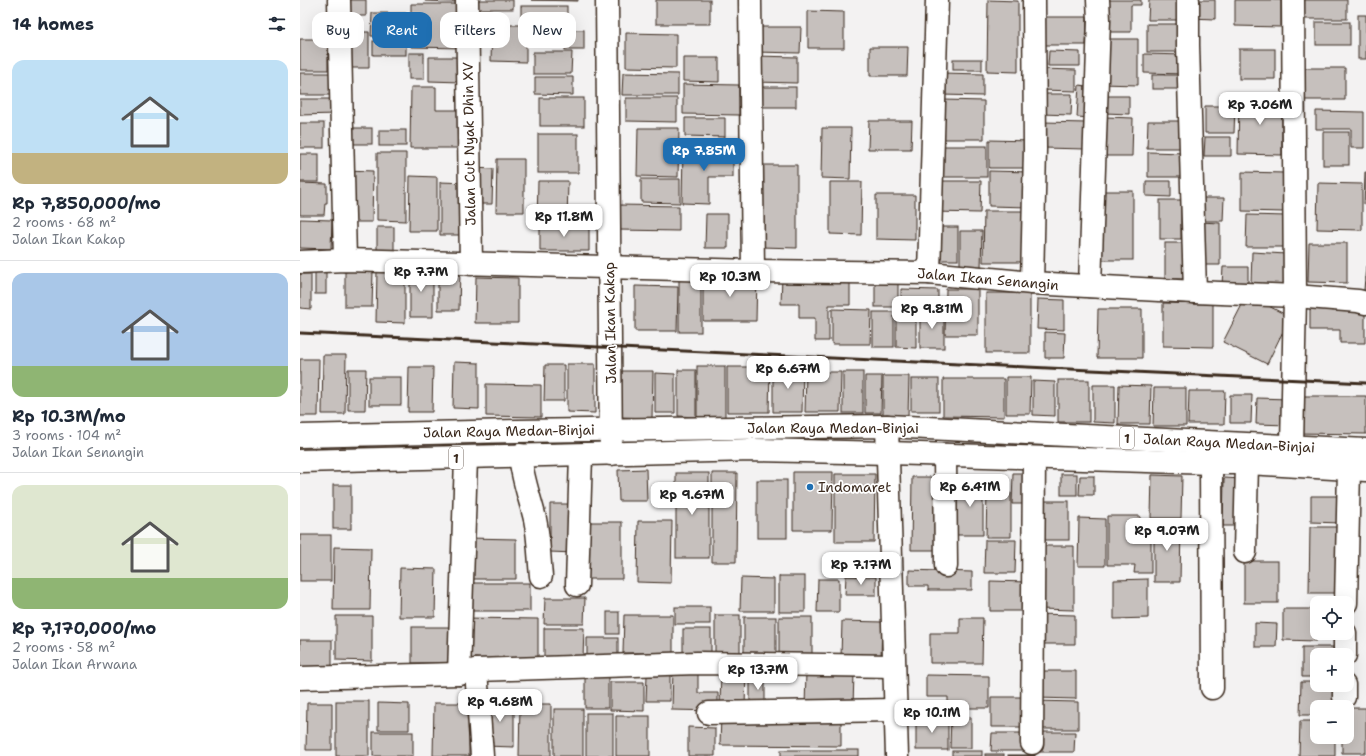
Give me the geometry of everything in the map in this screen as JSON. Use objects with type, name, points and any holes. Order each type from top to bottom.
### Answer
[{"type":"street","points":[[339,0],[345,260]]},
{"type":"street","name":"Jalan Cut Nyak Dhin XV","points":[[467,0],[471,264]]},
{"type":"street","name":"Jalan Ikan Kakap","points":[[607,0],[611,454]]},
{"type":"street","points":[[750,0],[753,271]]},
{"type":"street","points":[[929,273],[937,0]]},
{"type":"street","points":[[1032,283],[1034,0]]},
{"type":"street","points":[[1090,286],[1099,20],[1098,0]]},
{"type":"street","points":[[1188,0],[1195,292]]},
{"type":"street","points":[[1292,446],[1295,296],[1293,0]]},
{"type":"street","name":"Jalan Ikan Senangin","points":[[300,262],[345,260],[753,271],[929,273],[1032,283],[1295,296],[1358,301],[1366,303]]},
{"type":"street","points":[[888,426],[897,756]]},
{"type":"street","name":"Jalan Raya Medan-Binjai","points":[[300,436],[517,431],[888,426],[1292,446],[1361,462]]},
{"type":"street","points":[[517,431],[521,470],[535,521],[540,576]]},
{"type":"street","name":"Jalan Raya Medan-Binjai","points":[[300,462],[753,450],[1211,463],[1361,462]]},
{"type":"street","points":[[577,585],[581,455]]},
{"type":"street","points":[[945,456],[946,566]]},
{"type":"street","points":[[466,458],[468,672],[482,756]]},
{"type":"street","points":[[1032,743],[1034,458]]},
{"type":"street","points":[[1347,596],[1361,462]]},
{"type":"street","points":[[1211,463],[1212,688]]},
{"type":"street","points":[[1245,552],[1247,463]]},
{"type":"street","points":[[300,678],[697,663],[894,666]]},
{"type":"street","points":[[708,713],[895,710]]},
{"type":"building","points":[[346,0],[366,0],[366,16],[364,16],[364,12],[346,12]]},
{"type":"building","points":[[456,0],[456,2],[425,1]]},
{"type":"building","points":[[472,0],[513,0],[513,9],[472,9]]},
{"type":"building","points":[[531,0],[578,0],[578,1]]},
{"type":"building","points":[[656,0],[710,0],[710,24],[656,24]]},
{"type":"building","points":[[988,0],[1018,1],[1018,72],[987,71]]},
{"type":"building","points":[[1104,0],[1141,0],[1141,5],[1131,5],[1131,32],[1103,32]]},
{"type":"building","points":[[1149,0],[1180,0],[1179,20],[1148,20]]},
{"type":"building","points":[[1191,0],[1215,0],[1215,19],[1190,18]]},
{"type":"building","points":[[1235,0],[1281,0],[1281,27],[1235,26]]},
{"type":"building","points":[[1304,0],[1347,0],[1347,19],[1304,19]]},
{"type":"building","points":[[411,4],[462,4],[462,12],[440,12],[440,48],[432,47],[432,12],[411,12]]},
{"type":"building","points":[[521,6],[567,6],[567,12],[521,12]]},
{"type":"building","points":[[808,11],[844,12],[844,48],[808,48]]},
{"type":"building","points":[[372,13],[372,36],[371,36]]},
{"type":"building","points":[[1358,15],[1366,15],[1366,59],[1358,59]]},
{"type":"building","points":[[1039,17],[1087,17],[1086,45],[1039,45]]},
{"type":"building","points":[[1316,22],[1350,22],[1350,45],[1316,45]]},
{"type":"building","points":[[1147,24],[1180,24],[1180,52],[1147,52]]},
{"type":"building","points":[[510,25],[518,25],[518,48],[526,48],[526,62],[491,61],[491,48],[510,48]]},
{"type":"building","points":[[754,27],[801,27],[800,53],[754,52]]},
{"type":"building","points":[[576,30],[584,30],[584,50],[565,50],[565,48],[576,48]]},
{"type":"building","points":[[364,32],[369,32],[369,68],[345,68],[346,48],[364,48]]},
{"type":"building","points":[[626,33],[676,34],[676,68],[626,67]]},
{"type":"building","points":[[300,39],[312,39],[312,48],[328,48],[328,70],[300,70]]},
{"type":"building","points":[[1102,39],[1138,39],[1138,85],[1101,84]]},
{"type":"building","points":[[870,47],[908,47],[907,76],[870,76]]},
{"type":"building","points":[[373,48],[406,48],[406,55],[373,55]]},
{"type":"building","points":[[1239,49],[1275,49],[1275,79],[1239,79]]},
{"type":"building","points":[[1049,51],[1080,52],[1080,66],[1048,66]]},
{"type":"building","points":[[533,52],[572,52],[571,74],[533,74]]},
{"type":"building","points":[[409,53],[424,53],[424,79],[409,79]]},
{"type":"building","points":[[1144,54],[1186,55],[1185,74],[1144,73]]},
{"type":"building","points":[[755,56],[797,57],[797,83],[754,82]]},
{"type":"building","points":[[429,57],[461,57],[461,82],[429,81]]},
{"type":"building","points":[[683,58],[719,58],[719,82],[683,81]]},
{"type":"building","points":[[953,59],[982,59],[982,70],[953,70]]},
{"type":"building","points":[[1305,68],[1345,68],[1345,100],[1304,100]]},
{"type":"building","points":[[1041,69],[1076,70],[1076,91],[1041,90]]},
{"type":"building","points":[[300,73],[331,73],[331,95],[300,95]]},
{"type":"building","points":[[623,73],[678,74],[678,95],[622,95]]},
{"type":"building","points":[[942,73],[983,74],[983,96],[942,95]]},
{"type":"building","points":[[1152,75],[1180,75],[1180,89],[1152,89]]},
{"type":"building","points":[[535,77],[573,77],[573,95],[535,94]]},
{"type":"building","points":[[683,84],[739,85],[739,115],[683,114]]},
{"type":"building","points":[[1079,85],[1094,87],[1091,118],[1077,117]]},
{"type":"building","points":[[411,87],[436,87],[436,110],[462,110],[461,148],[410,148]]},
{"type":"building","points":[[754,87],[796,87],[796,107],[754,107]]},
{"type":"building","points":[[1041,94],[1072,94],[1071,115],[1041,114]]},
{"type":"building","points":[[1105,96],[1129,96],[1129,114],[1105,113]]},
{"type":"building","points":[[1239,97],[1282,97],[1282,155],[1238,154]]},
{"type":"building","points":[[540,98],[584,98],[584,126],[540,126]]},
{"type":"building","points":[[626,98],[677,98],[677,122],[626,121]]},
{"type":"building","points":[[300,99],[334,99],[335,114],[300,115]]},
{"type":"building","points":[[944,100],[984,101],[984,139],[944,139]]},
{"type":"building","points":[[1205,106],[1235,106],[1234,133],[1205,133]]},
{"type":"building","points":[[1316,111],[1364,112],[1364,148],[1351,148],[1351,129],[1316,129]]},
{"type":"building","points":[[1106,117],[1133,118],[1132,156],[1106,156]]},
{"type":"building","points":[[685,118],[725,118],[725,137],[685,136]]},
{"type":"building","points":[[869,121],[912,121],[911,149],[868,149]]},
{"type":"building","points":[[1148,121],[1183,121],[1183,148],[1147,148]]},
{"type":"building","points":[[1043,122],[1086,123],[1086,149],[1043,148]]},
{"type":"building","points":[[300,123],[324,123],[324,148],[300,148]]},
{"type":"building","points":[[348,128],[372,128],[372,144],[348,144]]},
{"type":"building","points":[[638,128],[679,128],[678,177],[637,176]]},
{"type":"building","points":[[822,128],[851,128],[850,179],[821,178]]},
{"type":"building","points":[[379,130],[406,130],[406,146],[379,146]]},
{"type":"building","points":[[1323,132],[1349,132],[1349,165],[1323,165]]},
{"type":"building","points":[[538,134],[578,134],[578,173],[538,173]]},
{"type":"building","points":[[1205,137],[1231,137],[1231,156],[1204,156]]},
{"type":"building","points":[[989,140],[1030,141],[1030,168],[989,168]]},
{"type":"building","points":[[935,146],[987,146],[987,177],[935,177]]},
{"type":"building","points":[[683,148],[733,148],[733,177],[709,177],[709,204],[682,203]]},
{"type":"building","points":[[1148,152],[1185,153],[1185,177],[1148,177]]},
{"type":"building","points":[[377,153],[406,153],[406,221],[377,220]]},
{"type":"building","points":[[300,154],[319,154],[319,182],[300,182]]},
{"type":"building","points":[[497,159],[524,159],[524,212],[496,212]]},
{"type":"building","points":[[762,165],[797,165],[797,248],[761,247]]},
{"type":"building","points":[[474,168],[493,169],[492,204],[474,204]]},
{"type":"building","points":[[345,170],[373,171],[372,222],[345,222]]},
{"type":"building","points":[[989,171],[1030,172],[1029,207],[989,206]]},
{"type":"building","points":[[1242,172],[1284,173],[1284,212],[1242,211]]},
{"type":"building","points":[[1365,172],[1366,204],[1364,204]]},
{"type":"building","points":[[410,176],[437,177],[437,231],[409,231]]},
{"type":"building","points":[[641,179],[680,179],[680,203],[641,202]]},
{"type":"building","points":[[538,181],[568,181],[567,223],[537,222]]},
{"type":"building","points":[[935,181],[981,181],[980,213],[935,212]]},
{"type":"building","points":[[1146,181],[1171,181],[1171,197],[1146,196]]},
{"type":"building","points":[[440,182],[468,183],[467,235],[440,235]]},
{"type":"building","points":[[830,182],[862,182],[861,235],[830,234]]},
{"type":"building","points":[[300,183],[327,184],[327,203],[325,203],[324,215],[300,215]]},
{"type":"building","points":[[1318,183],[1362,184],[1362,230],[1317,229]]},
{"type":"building","points":[[1101,191],[1133,191],[1133,260],[1101,260]]},
{"type":"building","points":[[876,195],[915,195],[915,240],[876,239]]},
{"type":"building","points":[[1197,198],[1224,198],[1223,221],[1197,221]]},
{"type":"building","points":[[1160,200],[1181,200],[1181,239],[1160,239]]},
{"type":"building","points":[[619,205],[679,206],[679,231],[619,230]]},
{"type":"building","points":[[984,211],[1027,211],[1027,262],[983,262]]},
{"type":"building","points":[[706,214],[728,214],[728,248],[705,248]]},
{"type":"building","points":[[1247,215],[1286,216],[1286,247],[1246,247]]},
{"type":"building","points":[[300,219],[332,220],[331,249],[300,248]]},
{"type":"building","points":[[1199,222],[1220,223],[1220,265],[1199,265]]},
{"type":"building","points":[[540,224],[589,225],[589,251],[540,251]]},
{"type":"building","points":[[377,227],[394,227],[394,253],[377,253]]},
{"type":"building","points":[[939,227],[958,227],[958,260],[939,260]]},
{"type":"building","points":[[960,231],[982,231],[981,267],[960,267]]},
{"type":"building","points":[[1165,243],[1188,243],[1188,279],[1165,279]]},
{"type":"building","points":[[1309,243],[1347,243],[1347,283],[1308,282]]},
{"type":"building","points":[[1252,252],[1286,254],[1284,284],[1251,283]]},
{"type":"building","points":[[1366,266],[1366,302],[1363,301]]},
{"type":"building","points":[[1223,267],[1248,267],[1248,286],[1222,285]]},
{"type":"building","points":[[410,269],[433,270],[433,317],[410,317]]},
{"type":"building","points":[[377,270],[405,270],[405,323],[376,322]]},
{"type":"building","points":[[438,270],[460,270],[459,310],[438,310]]},
{"type":"building","points":[[345,271],[373,271],[372,307],[345,307]]},
{"type":"building","points":[[315,272],[326,272],[326,294],[315,294]]},
{"type":"building","points":[[300,274],[311,274],[311,309],[300,308]]},
{"type":"building","points":[[703,275],[757,275],[756,321],[703,321]]},
{"type":"building","points":[[782,276],[850,277],[850,305],[829,305],[829,341],[815,341],[815,318],[799,318],[799,304],[781,304]]},
{"type":"building","points":[[476,277],[518,278],[518,323],[475,323]]},
{"type":"building","points":[[679,277],[701,277],[701,332],[679,332]]},
{"type":"building","points":[[875,278],[898,278],[898,307],[875,307]]},
{"type":"building","points":[[635,286],[678,287],[677,331],[635,331]]},
{"type":"building","points":[[901,289],[938,290],[938,309],[901,308]]},
{"type":"building","points":[[946,289],[978,289],[978,335],[945,335]]},
{"type":"building","points":[[986,293],[1030,293],[1030,353],[986,353]]},
{"type":"building","points":[[1247,295],[1290,317],[1267,364],[1223,342]]},
{"type":"building","points":[[1038,299],[1064,300],[1064,330],[1037,329]]},
{"type":"building","points":[[1163,303],[1213,304],[1213,347],[1163,346]]},
{"type":"building","points":[[1310,307],[1365,308],[1365,343],[1340,343],[1340,330],[1310,330]]},
{"type":"building","points":[[832,309],[871,310],[870,344],[832,344]]},
{"type":"building","points":[[1098,309],[1142,309],[1142,358],[1097,358]]},
{"type":"building","points":[[896,311],[916,311],[916,348],[896,347]]},
{"type":"building","points":[[873,312],[894,312],[894,347],[873,347]]},
{"type":"building","points":[[920,312],[944,312],[944,348],[920,348]]},
{"type":"building","points":[[1045,332],[1065,333],[1064,358],[1045,358]]},
{"type":"building","points":[[323,355],[346,355],[345,414],[322,414]]},
{"type":"building","points":[[300,359],[319,359],[318,416],[300,416]]},
{"type":"building","points":[[454,362],[479,363],[479,409],[453,408]]},
{"type":"building","points":[[567,364],[595,364],[595,413],[567,412]]},
{"type":"building","points":[[545,365],[564,365],[564,401],[544,401]]},
{"type":"building","points":[[697,366],[725,366],[725,417],[697,417]]},
{"type":"building","points":[[409,367],[433,367],[432,412],[408,412]]},
{"type":"building","points":[[727,367],[770,367],[769,412],[727,412]]},
{"type":"building","points":[[773,368],[803,368],[802,412],[773,412]]},
{"type":"building","points":[[348,369],[366,369],[365,410],[348,410]]},
{"type":"building","points":[[678,370],[696,370],[696,417],[678,416]]},
{"type":"building","points":[[620,371],[653,371],[652,418],[619,417]]},
{"type":"building","points":[[806,372],[841,372],[840,412],[805,412]]},
{"type":"building","points":[[843,372],[863,372],[863,413],[843,413]]},
{"type":"building","points":[[655,373],[675,374],[675,413],[655,413]]},
{"type":"building","points":[[865,376],[882,376],[881,413],[865,413]]},
{"type":"building","points":[[883,376],[909,376],[908,416],[883,415]]},
{"type":"building","points":[[369,377],[401,377],[401,405],[369,405]]},
{"type":"building","points":[[1006,377],[1031,377],[1030,414],[1006,414]]},
{"type":"building","points":[[911,379],[939,379],[939,411],[911,411]]},
{"type":"building","points":[[943,379],[1004,379],[1004,417],[943,416]]},
{"type":"building","points":[[1058,380],[1089,380],[1089,422],[1058,422]]},
{"type":"building","points":[[1033,381],[1055,382],[1055,416],[1033,415]]},
{"type":"building","points":[[486,384],[541,385],[541,417],[486,416]]},
{"type":"building","points":[[1093,385],[1115,385],[1115,423],[1093,422]]},
{"type":"building","points":[[1119,385],[1151,386],[1150,424],[1118,424]]},
{"type":"building","points":[[1154,388],[1186,388],[1186,426],[1153,426]]},
{"type":"building","points":[[1189,391],[1225,391],[1224,424],[1188,424]]},
{"type":"building","points":[[1230,395],[1252,395],[1251,423],[1230,423]]},
{"type":"building","points":[[1297,396],[1366,396],[1366,434],[1297,433]]},
{"type":"building","points":[[1257,398],[1288,399],[1288,425],[1256,424]]},
{"type":"building","points":[[646,469],[647,501],[619,501],[618,470]]},
{"type":"building","points":[[793,472],[833,472],[832,530],[793,530]]},
{"type":"building","points":[[676,473],[709,473],[709,558],[676,558]]},
{"type":"building","points":[[712,473],[737,473],[736,562],[712,562]]},
{"type":"building","points":[[1013,473],[1027,473],[1026,504],[1012,504]]},
{"type":"building","points":[[835,474],[875,474],[874,542],[835,542]]},
{"type":"building","points":[[1061,474],[1077,474],[1077,495],[1061,495]]},
{"type":"building","points":[[1152,475],[1182,476],[1181,518],[1151,518]]},
{"type":"building","points":[[1080,476],[1094,476],[1094,495],[1079,495]]},
{"type":"building","points":[[912,477],[935,477],[935,550],[911,550]]},
{"type":"building","points":[[1224,478],[1242,479],[1241,526],[1223,526]]},
{"type":"building","points":[[757,480],[787,480],[787,538],[757,538]]},
{"type":"building","points":[[957,481],[983,481],[983,535],[956,535]]},
{"type":"building","points":[[333,485],[351,485],[351,529],[333,529]]},
{"type":"building","points":[[987,493],[1011,493],[1011,537],[986,537]]},
{"type":"building","points":[[1311,496],[1341,496],[1341,523],[1311,522]]},
{"type":"building","points":[[1042,501],[1069,501],[1069,540],[1042,540]]},
{"type":"building","points":[[550,504],[574,504],[574,553],[550,552]]},
{"type":"building","points":[[1107,516],[1140,516],[1140,537],[1151,537],[1151,573],[1134,573],[1135,565],[1107,565]]},
{"type":"building","points":[[1079,518],[1105,519],[1105,566],[1078,566]]},
{"type":"building","points":[[638,521],[672,521],[671,583],[637,582]]},
{"type":"building","points":[[585,522],[622,522],[622,579],[584,579]]},
{"type":"building","points":[[1154,523],[1181,523],[1180,582],[1154,582]]},
{"type":"building","points":[[1310,527],[1341,527],[1341,593],[1309,593]]},
{"type":"building","points":[[300,535],[331,535],[331,581],[300,581]]},
{"type":"building","points":[[468,538],[516,539],[516,579],[468,579]]},
{"type":"building","points":[[985,540],[1016,540],[1015,573],[984,573]]},
{"type":"building","points":[[1039,546],[1074,546],[1074,610],[1039,609]]},
{"type":"building","points":[[334,547],[371,548],[370,610],[333,610]]},
{"type":"building","points":[[1244,561],[1278,561],[1278,603],[1244,603]]},
{"type":"building","points":[[400,568],[436,569],[435,617],[399,617]]},
{"type":"building","points":[[909,570],[972,572],[972,590],[928,590],[928,586],[909,586]]},
{"type":"building","points":[[779,576],[805,576],[805,612],[779,612]]},
{"type":"building","points":[[846,576],[876,577],[876,595],[845,595]]},
{"type":"building","points":[[741,578],[774,579],[774,611],[740,611]]},
{"type":"building","points":[[818,579],[839,579],[839,612],[817,612]]},
{"type":"building","points":[[1148,579],[1148,618],[1114,619],[1114,580]]},
{"type":"building","points":[[990,581],[1027,582],[1027,611],[990,611]]},
{"type":"building","points":[[470,583],[530,583],[530,611],[470,611]]},
{"type":"building","points":[[545,598],[585,598],[584,624],[544,624]]},
{"type":"building","points":[[675,607],[710,607],[710,624],[675,624]]},
{"type":"building","points":[[1283,609],[1310,609],[1310,640],[1316,641],[1283,640]]},
{"type":"building","points":[[607,612],[619,612],[619,634],[607,634]]},
{"type":"building","points":[[1036,614],[1075,615],[1075,644],[1036,644]]},
{"type":"building","points":[[624,615],[673,615],[673,653],[623,653]]},
{"type":"building","points":[[715,615],[740,615],[740,654],[715,654]]},
{"type":"building","points":[[336,616],[372,616],[372,661],[336,660]]},
{"type":"building","points":[[744,617],[776,617],[776,658],[744,658]]},
{"type":"building","points":[[779,617],[812,617],[812,658],[779,658]]},
{"type":"building","points":[[465,618],[538,619],[538,660],[465,659]]},
{"type":"building","points":[[960,618],[983,618],[982,663],[930,663],[930,633],[960,633]]},
{"type":"building","points":[[842,621],[882,622],[881,658],[841,657]]},
{"type":"building","points":[[1255,623],[1277,624],[1276,647],[1255,647]]},
{"type":"building","points":[[412,627],[453,627],[453,663],[412,663]]},
{"type":"building","points":[[544,628],[584,628],[583,658],[544,658]]},
{"type":"building","points":[[683,629],[711,629],[711,654],[683,654]]},
{"type":"building","points":[[587,638],[618,638],[618,658],[587,658]]},
{"type":"building","points":[[300,640],[332,640],[332,671],[300,671]]},
{"type":"building","points":[[1302,647],[1335,647],[1310,648],[1310,677],[1302,677]]},
{"type":"building","points":[[673,667],[698,668],[698,693],[718,693],[718,711],[672,710]]},
{"type":"building","points":[[585,669],[608,669],[608,708],[585,708]]},
{"type":"building","points":[[721,671],[746,671],[745,706],[720,706]]},
{"type":"building","points":[[1037,671],[1076,671],[1076,699],[1037,698]]},
{"type":"building","points":[[806,672],[854,673],[853,706],[805,706]]},
{"type":"building","points":[[647,675],[670,675],[670,701],[646,701]]},
{"type":"building","points":[[750,675],[765,675],[765,707],[750,707]]},
{"type":"building","points":[[926,675],[989,676],[989,708],[948,708],[948,697],[926,697]]},
{"type":"building","points":[[610,682],[644,682],[644,711],[610,710]]},
{"type":"building","points":[[1301,682],[1310,682],[1310,692],[1335,692],[1335,700],[1310,700],[1310,715],[1300,715]]},
{"type":"building","points":[[991,697],[1024,697],[1023,727],[991,727]]},
{"type":"building","points":[[485,700],[514,700],[514,747],[485,746]]},
{"type":"building","points":[[336,701],[369,701],[369,756],[336,756]]},
{"type":"building","points":[[1035,701],[1078,702],[1078,729],[1035,729]]},
{"type":"building","points":[[307,703],[332,703],[332,750],[306,750]]},
{"type":"building","points":[[378,703],[409,704],[409,730],[378,730]]},
{"type":"building","points":[[434,703],[469,703],[469,756],[433,756]]},
{"type":"building","points":[[520,704],[551,704],[551,756],[519,756]]},
{"type":"building","points":[[1354,708],[1366,708],[1366,753],[1342,753],[1342,744],[1354,744]]},
{"type":"building","points":[[554,709],[583,709],[583,756],[554,756]]},
{"type":"building","points":[[586,713],[613,713],[613,756],[586,756]]},
{"type":"building","points":[[616,716],[650,716],[650,756],[616,756]]},
{"type":"building","points":[[721,716],[841,717],[841,746],[720,745]]},
{"type":"building","points":[[951,716],[971,717],[971,748],[950,748]]},
{"type":"building","points":[[916,717],[948,717],[948,750],[916,750]]},
{"type":"building","points":[[1300,721],[1310,721],[1310,744],[1335,744],[1335,756],[1299,756]]},
{"type":"building","points":[[688,727],[715,728],[715,756],[688,756]]},
{"type":"building","points":[[373,732],[413,732],[413,756],[373,756]]},
{"type":"building","points":[[1036,732],[1075,732],[1074,752],[1035,752]]},
{"type":"building","points":[[992,733],[1024,733],[1024,751],[991,751]]},
{"type":"building","points":[[781,750],[859,750],[859,756],[781,756]]},
{"type":"building","points":[[952,751],[982,751],[982,756],[952,756]]},
{"type":"building","points":[[985,754],[1004,754],[1004,756],[985,756]]},
{"type":"building","points":[[1035,755],[1035,756],[1008,756]]},
{"type":"railway","points":[[300,333],[1366,383]]},
{"type":"place","name":"Indomaret","points":[[810,487]]}]
